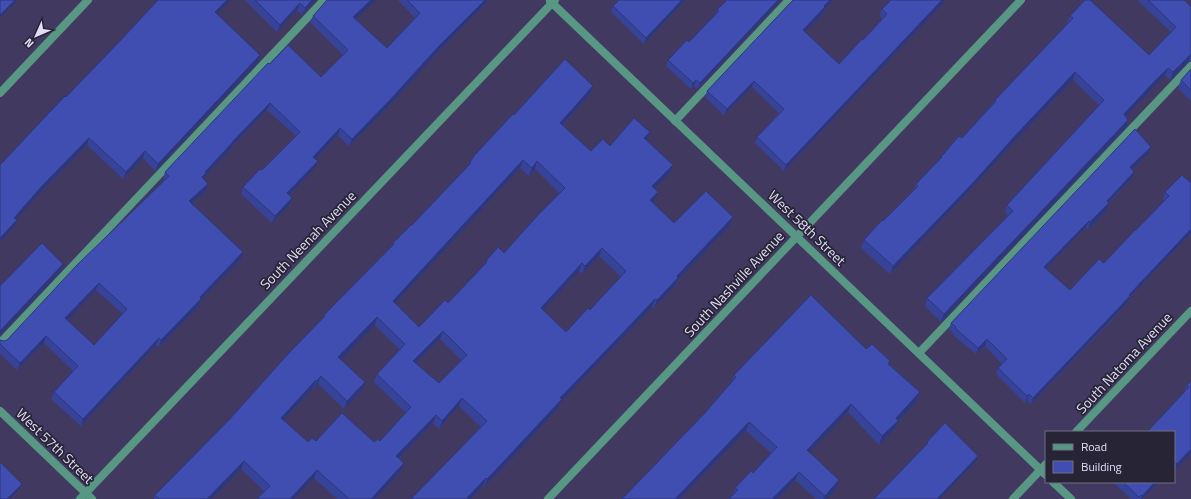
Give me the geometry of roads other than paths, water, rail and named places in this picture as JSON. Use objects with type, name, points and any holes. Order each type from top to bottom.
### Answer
[{"type":"street","points":[[0,93],[88,0]]},
{"type":"street","points":[[0,343],[324,0]]},
{"type":"street","points":[[675,121],[789,0]]},
{"type":"street","name":"South Nashville Avenue","points":[[548,499],[1021,0]]},
{"type":"street","name":"West 58th Street","points":[[552,1],[675,121],[1044,470]]},
{"type":"street","name":"South Neenah Avenue","points":[[86,497],[552,1]]},
{"type":"street","points":[[919,353],[1191,66]]},
{"type":"street","name":"South Natoma Avenue","points":[[1077,431],[1191,311]]},
{"type":"street","name":"West 57th Street","points":[[0,411],[86,497]]},
{"type":"street","points":[[1013,499],[1044,470]]},
{"type":"street","points":[[1054,483],[1071,499]]}]
